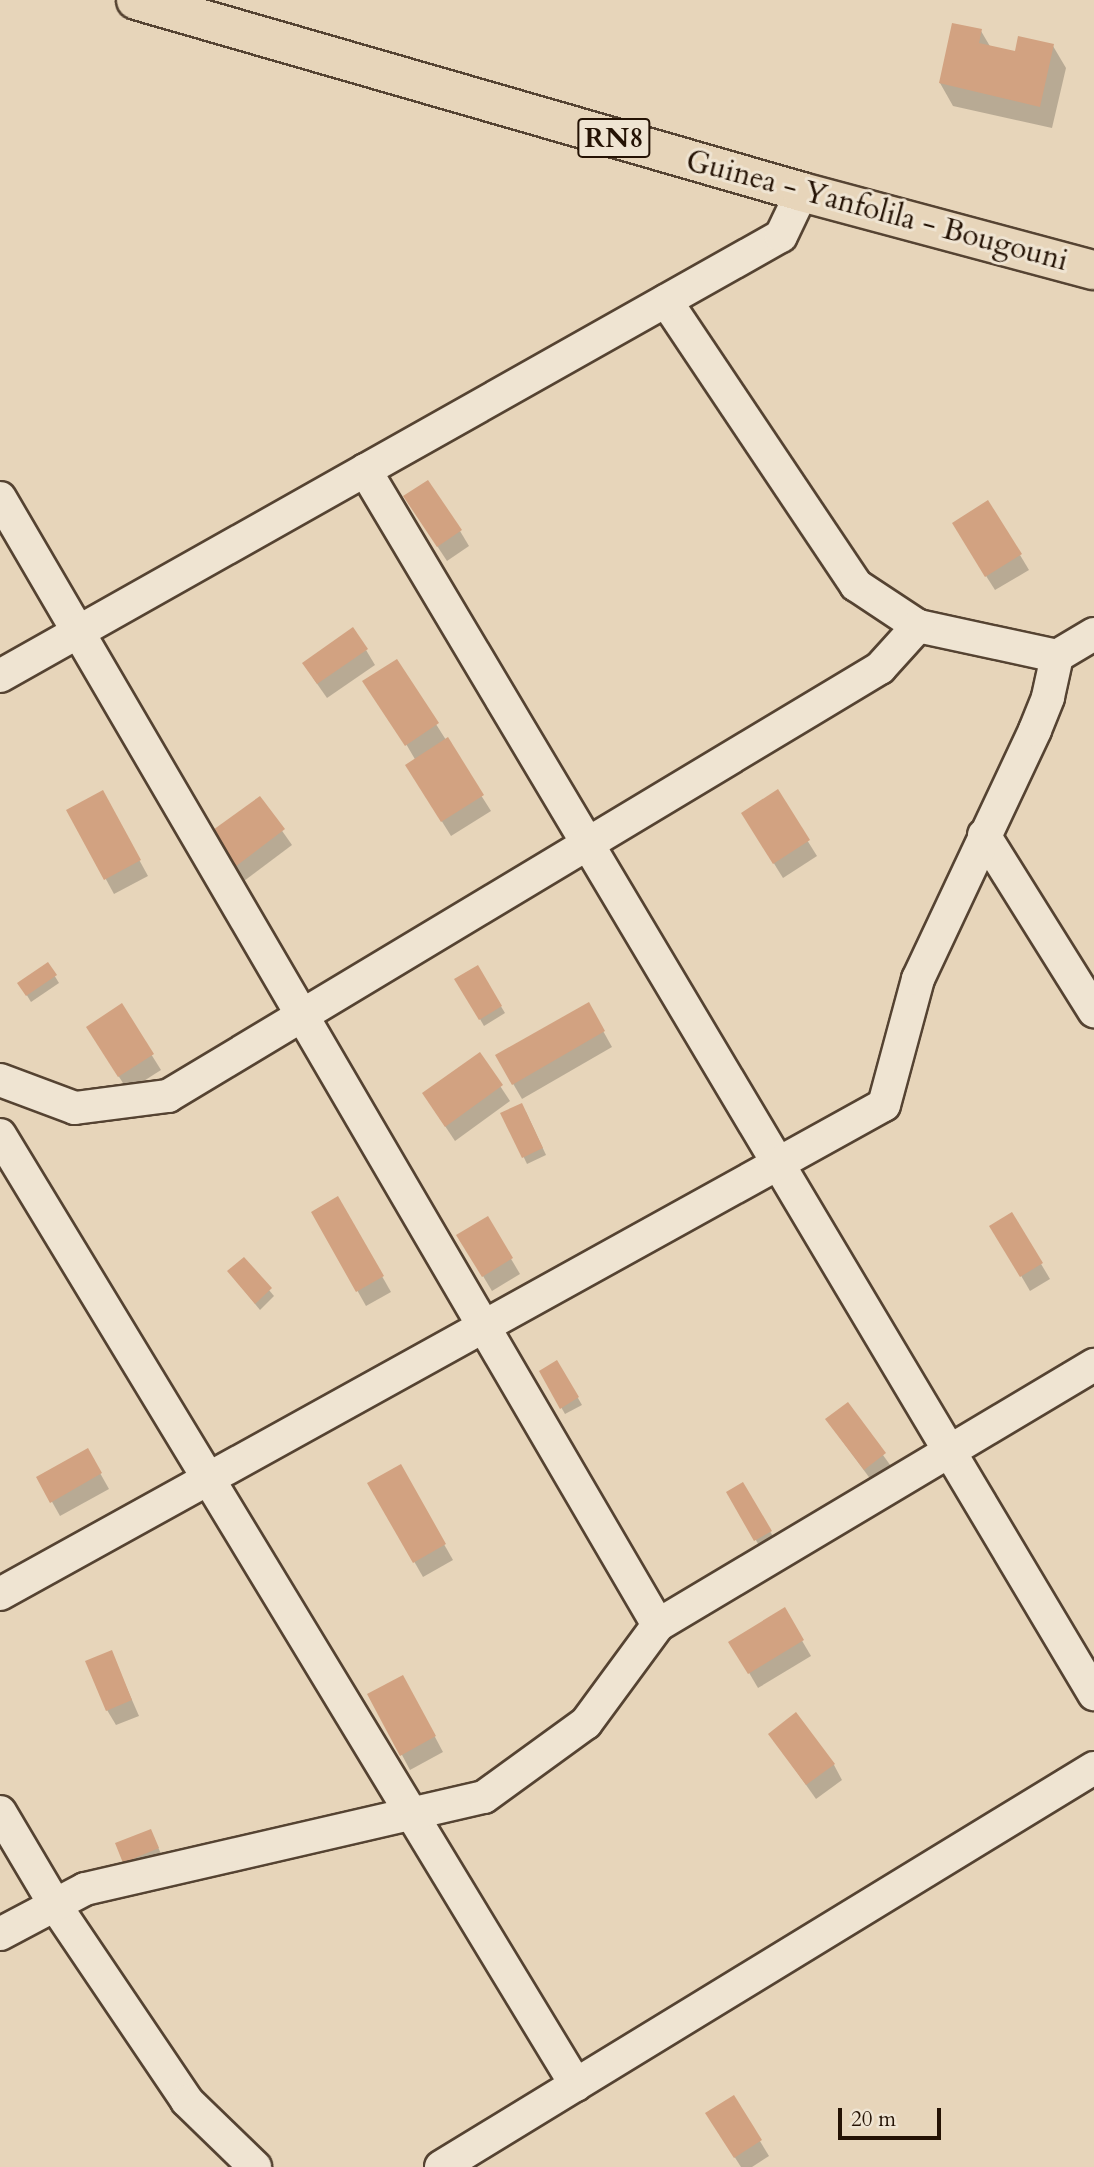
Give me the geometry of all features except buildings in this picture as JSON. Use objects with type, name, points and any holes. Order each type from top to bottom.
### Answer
[{"type":"main road","name":"Guinea - Yanfolila - Bougouni","points":[[136,0],[802,192],[1094,270]]},
{"type":"street","points":[[0,676],[781,236],[802,192]]},
{"type":"street","points":[[666,301],[856,585],[918,626],[1056,656],[1094,634]]},
{"type":"street","points":[[365,470],[1094,1694]]},
{"type":"street","points":[[0,498],[658,1625]]},
{"type":"street","points":[[0,1080],[75,1108],[168,1096],[880,668],[918,626]]},
{"type":"street","points":[[0,1594],[884,1105],[918,979],[1048,697],[1056,656]]},
{"type":"street","points":[[984,835],[1094,1011]]},
{"type":"street","points":[[0,1135],[576,2085]]},
{"type":"street","points":[[0,1934],[85,1889],[484,1797],[586,1723],[658,1625],[1094,1365]]},
{"type":"street","points":[[441,2167],[1094,1768]]},
{"type":"street","points":[[0,1812],[55,1905],[187,2101],[255,2167]]}]
